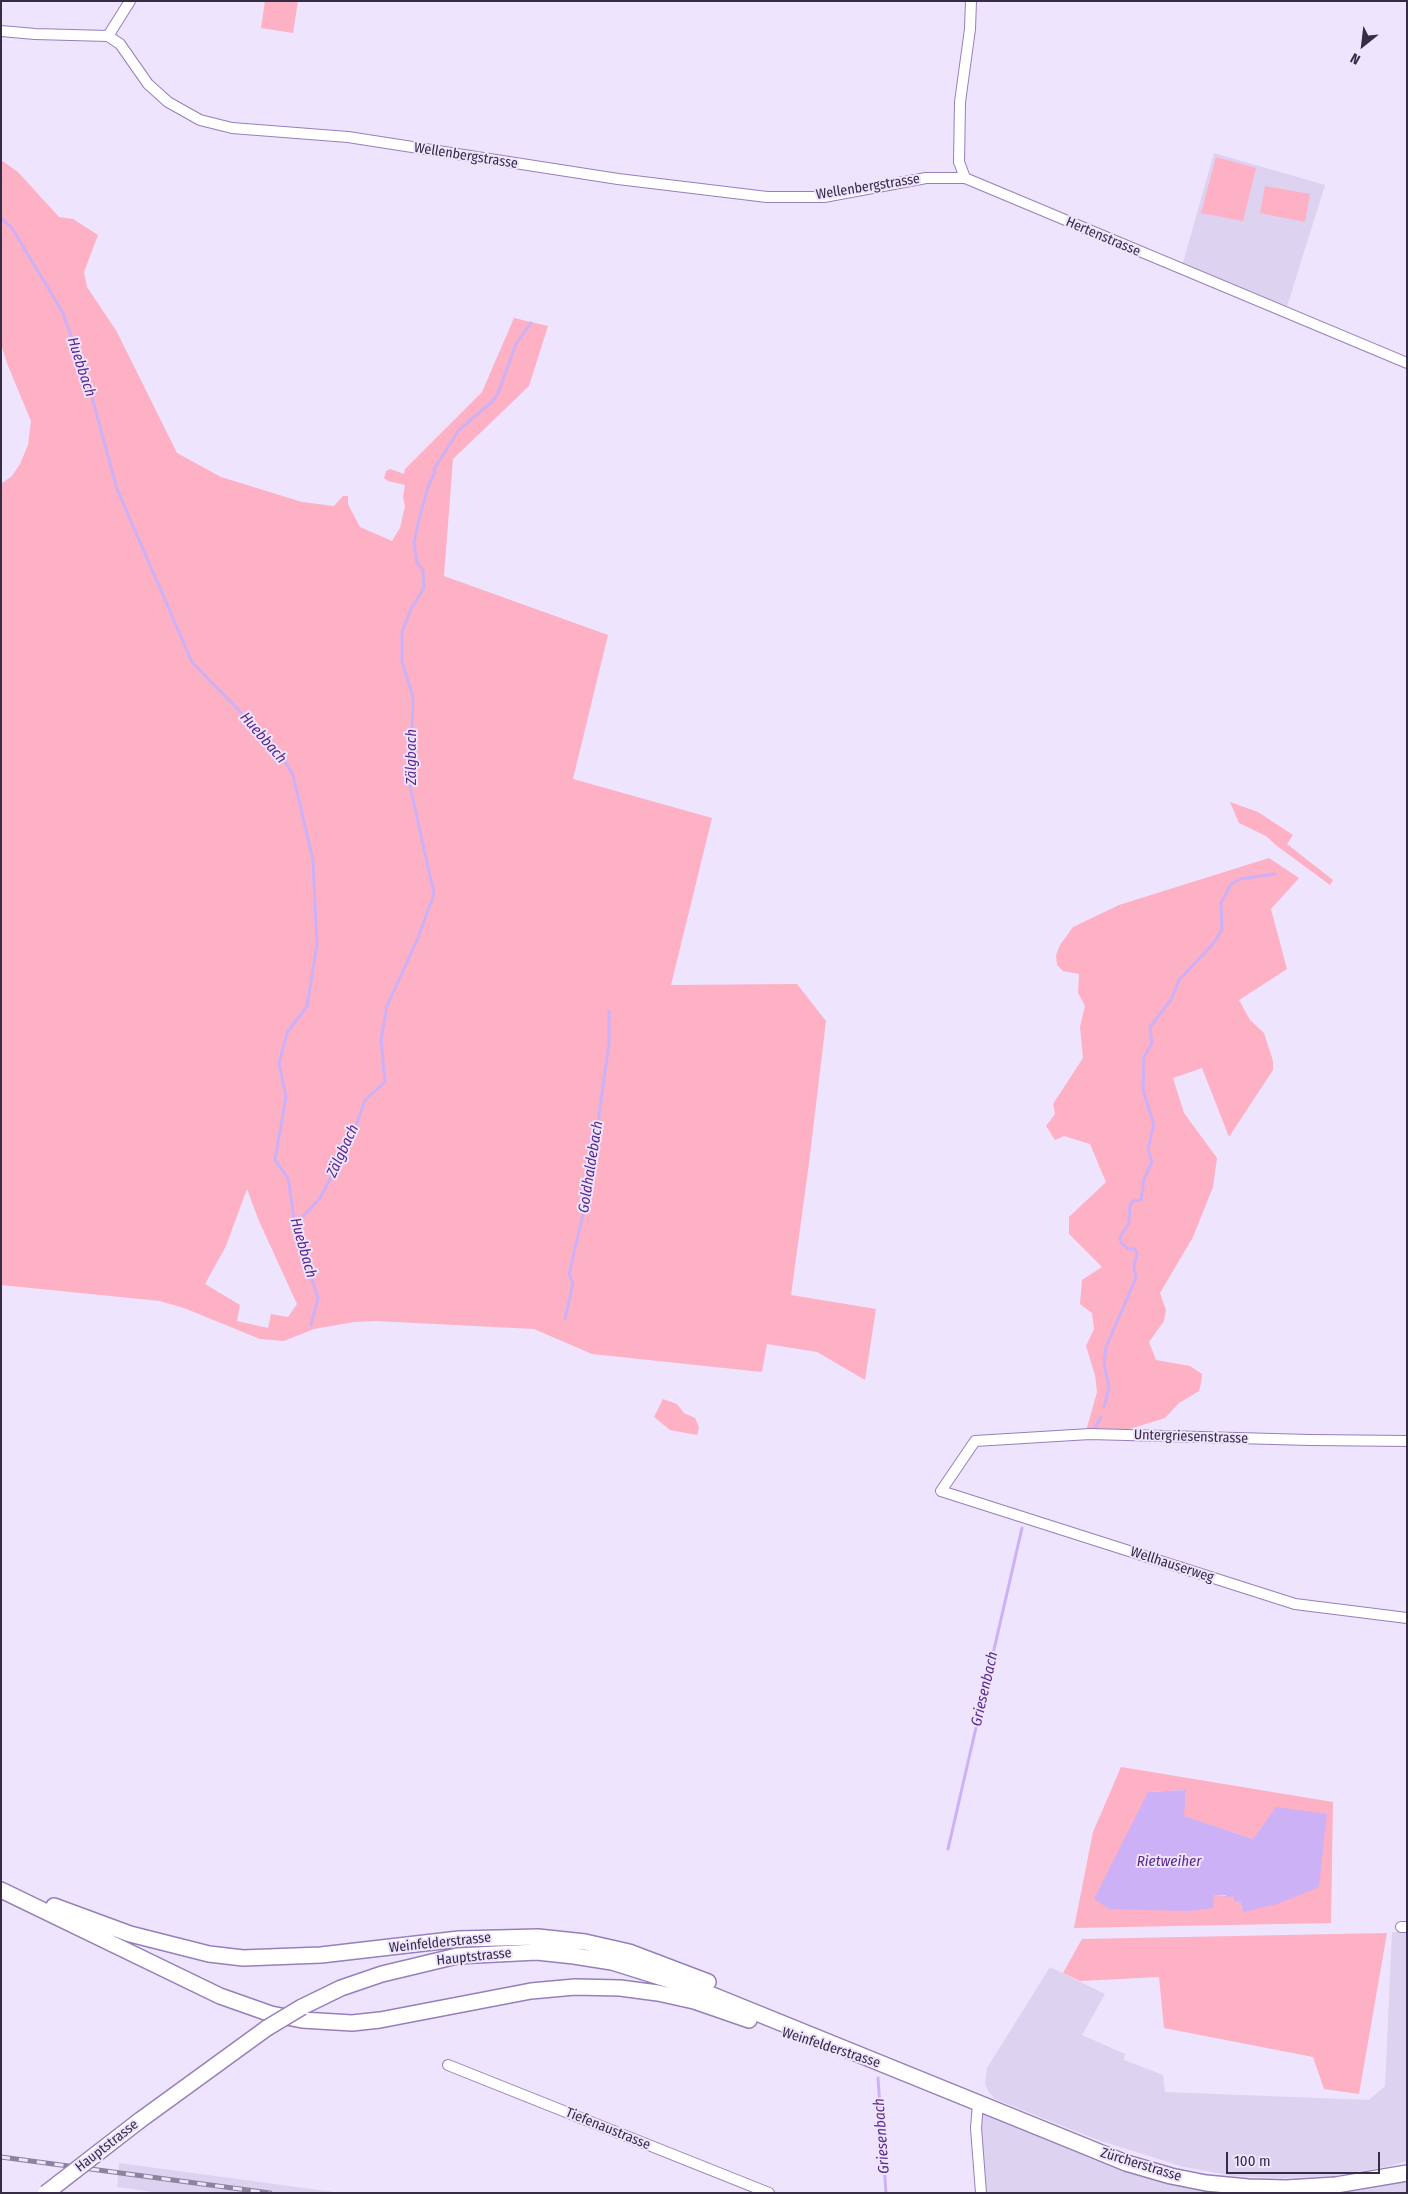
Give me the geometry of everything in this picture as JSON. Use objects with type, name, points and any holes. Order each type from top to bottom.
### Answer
[{"type":"main road","name":"Weinfelderstrasse","points":[[1,1889],[220,1996],[270,2014],[327,2022],[352,2022],[404,2016],[530,1991],[575,1987],[620,1988],[658,1993],[694,2001],[824,2048],[890,2067]]},
{"type":"main road","name":"Weinfelderstrasse","points":[[1,1889],[130,1934],[209,1954],[243,1958],[321,1955],[492,1937],[538,1937],[585,1942],[629,1952],[804,2021],[853,2044],[890,2067]]},
{"type":"main road","name":"Hauptstrasse","points":[[46,2193],[139,2121],[267,2028],[302,2007],[341,1988],[382,1974],[457,1956],[537,1952],[612,1962],[695,1988],[890,2067]]},
{"type":"main road","name":"Zürcherstrasse","points":[[890,2067],[1126,2163],[1170,2176],[1248,2188],[1286,2188],[1336,2185],[1407,2173]]},
{"type":"street","points":[[1,31],[108,36],[130,1]]},
{"type":"street","points":[[965,178],[959,162],[960,102],[970,29],[971,1]]},
{"type":"street","name":"Wellenbergstrasse","points":[[108,36],[120,44],[148,84],[168,102],[193,117],[232,128],[348,137],[599,177],[767,197],[824,197],[926,178],[965,178]]},
{"type":"street","name":"Hertenstrasse","points":[[965,178],[1407,363]]},
{"type":"street","name":"Untergriesenstrasse","points":[[941,1491],[975,1441],[1090,1434],[1407,1441]]},
{"type":"street","name":"Wellhauserweg","points":[[941,1491],[1296,1604],[1407,1618]]},
{"type":"street","name":"Tiefenaustrasse","points":[[448,2065],[769,2193]]},
{"type":"street","points":[[978,2103],[976,2128],[981,2193]]},
{"type":"shaded area","points":[[265,1],[298,1],[293,33],[261,28]]},
{"type":"shaded area","points":[[1214,153],[1325,185],[1285,313],[1181,270]]},
{"type":"shaded area","points":[[1216,157],[1256,168],[1243,221],[1201,213]]},
{"type":"shaded area","points":[[1,160],[18,172],[59,217],[73,219],[98,235],[84,272],[87,287],[117,332],[177,453],[221,477],[302,502],[334,506],[343,496],[348,496],[348,504],[360,527],[392,541],[400,528],[405,506],[403,497],[405,485],[388,481],[384,478],[386,471],[390,469],[404,474],[405,469],[482,392],[514,318],[548,326],[529,386],[453,459],[444,576],[608,635],[573,779],[712,818],[671,985],[797,984],[826,1021],[791,1295],[876,1309],[865,1380],[817,1352],[767,1344],[762,1372],[592,1354],[534,1329],[376,1321],[354,1322],[314,1329],[284,1341],[260,1339],[184,1308],[160,1301],[1,1285],[1,484],[12,476],[20,464],[28,445],[31,421],[1,344]],"holes":[[[247,1189],[259,1221],[297,1304],[288,1317],[271,1314],[268,1328],[237,1321],[240,1305],[205,1284],[226,1246]]]},
{"type":"shaded area","points":[[1265,186],[1310,194],[1305,222],[1260,213]]},
{"type":"shaded area","points":[[1230,802],[1258,812],[1293,835],[1287,844],[1333,880],[1330,885],[1266,836],[1239,823]]},
{"type":"shaded area","points":[[1269,858],[1299,878],[1271,909],[1287,969],[1239,1000],[1250,1020],[1264,1033],[1273,1061],[1273,1070],[1229,1137],[1202,1068],[1173,1078],[1184,1113],[1217,1158],[1213,1187],[1193,1237],[1160,1293],[1166,1310],[1164,1321],[1149,1342],[1156,1360],[1190,1366],[1202,1374],[1199,1391],[1179,1403],[1165,1418],[1123,1431],[1086,1431],[1097,1392],[1095,1375],[1086,1346],[1094,1329],[1092,1313],[1080,1304],[1082,1280],[1102,1267],[1069,1234],[1069,1217],[1106,1182],[1090,1144],[1064,1136],[1055,1140],[1046,1126],[1055,1114],[1053,1104],[1083,1058],[1080,1027],[1085,1006],[1078,993],[1079,974],[1063,971],[1057,965],[1056,955],[1060,945],[1073,927],[1119,905]]},
{"type":"shaded area","points":[[663,1399],[677,1404],[684,1413],[695,1418],[699,1427],[697,1435],[670,1430],[654,1417]]},
{"type":"shaded area","points":[[1121,1767],[1333,1802],[1331,1923],[1074,1928],[1093,1832]],"holes":[[[1186,1790],[1183,1816],[1253,1839],[1243,1912],[1240,1901],[1234,1896],[1214,1895],[1148,1792]]]},
{"type":"shaded area","points":[[1392,1932],[1407,1932],[1407,2161],[1385,2167],[1333,2176],[1280,2178],[1234,2176],[1184,2167],[1098,2140],[995,2099],[988,2091],[985,2083],[987,2068],[1050,1967],[1105,1994],[1082,2035],[1125,2054],[1124,2060],[1163,2075],[1165,2092],[1369,2100],[1385,2086]]},
{"type":"shaded area","points":[[1387,1933],[1359,2094],[1324,2089],[1313,2057],[1164,2028],[1159,1977],[1080,1981],[1063,1973],[1082,1939]]},
{"type":"shaded area","points":[[978,2103],[1126,2163],[1248,2187],[1407,2173],[1407,2193],[981,2193]]},
{"type":"shaded area","points":[[119,2163],[341,2193],[160,2193],[117,2187]]},
{"type":"water","name":"Rietweiher","points":[[1186,1790],[1184,1816],[1253,1839],[1276,1807],[1327,1814],[1319,1887],[1277,1904],[1243,1912],[1240,1901],[1234,1902],[1234,1896],[1226,1897],[1226,1895],[1214,1895],[1213,1908],[1190,1911],[1109,1909],[1094,1899],[1148,1792]]},
{"type":"waterway","name":"Huebbach","points":[[1,218],[12,228],[62,311],[87,379],[117,489],[192,662],[280,753],[293,775],[313,860],[317,945],[307,1006],[287,1033],[279,1064],[286,1097],[275,1160],[288,1178],[295,1225],[318,1298],[311,1325]]},
{"type":"waterway","name":"Zälgbach","points":[[295,1225],[320,1198],[351,1140],[365,1100],[385,1082],[381,1040],[387,1006],[418,938],[434,894],[410,786],[413,697],[402,662],[402,632],[411,609],[424,588],[423,570],[417,563],[414,543],[419,519],[429,484],[435,472],[434,469],[459,430],[493,401],[498,393],[516,344],[531,323]]},
{"type":"waterway","name":"Griesenbach","points":[[1104,1407],[1109,1388],[1104,1363],[1106,1347],[1136,1278],[1134,1266],[1137,1253],[1135,1249],[1128,1249],[1121,1242],[1120,1237],[1129,1223],[1130,1205],[1133,1201],[1141,1200],[1144,1179],[1152,1162],[1148,1149],[1154,1125],[1143,1090],[1144,1057],[1152,1043],[1150,1027],[1171,1000],[1179,980],[1213,944],[1222,930],[1221,903],[1231,884],[1240,879],[1275,874]]},
{"type":"waterway","name":"Goldhaldebach","points":[[565,1319],[573,1283],[569,1274],[588,1194],[609,1043],[609,1011]]},
{"type":"waterway","points":[[1095,1428],[1101,1417]]},
{"type":"waterway","name":"Griesenbach","points":[[948,1849],[1022,1528]]},
{"type":"waterway","name":"Griesenbach","points":[[878,2078],[886,2193]]},
{"type":"railway","points":[[1,2157],[270,2193]]}]
